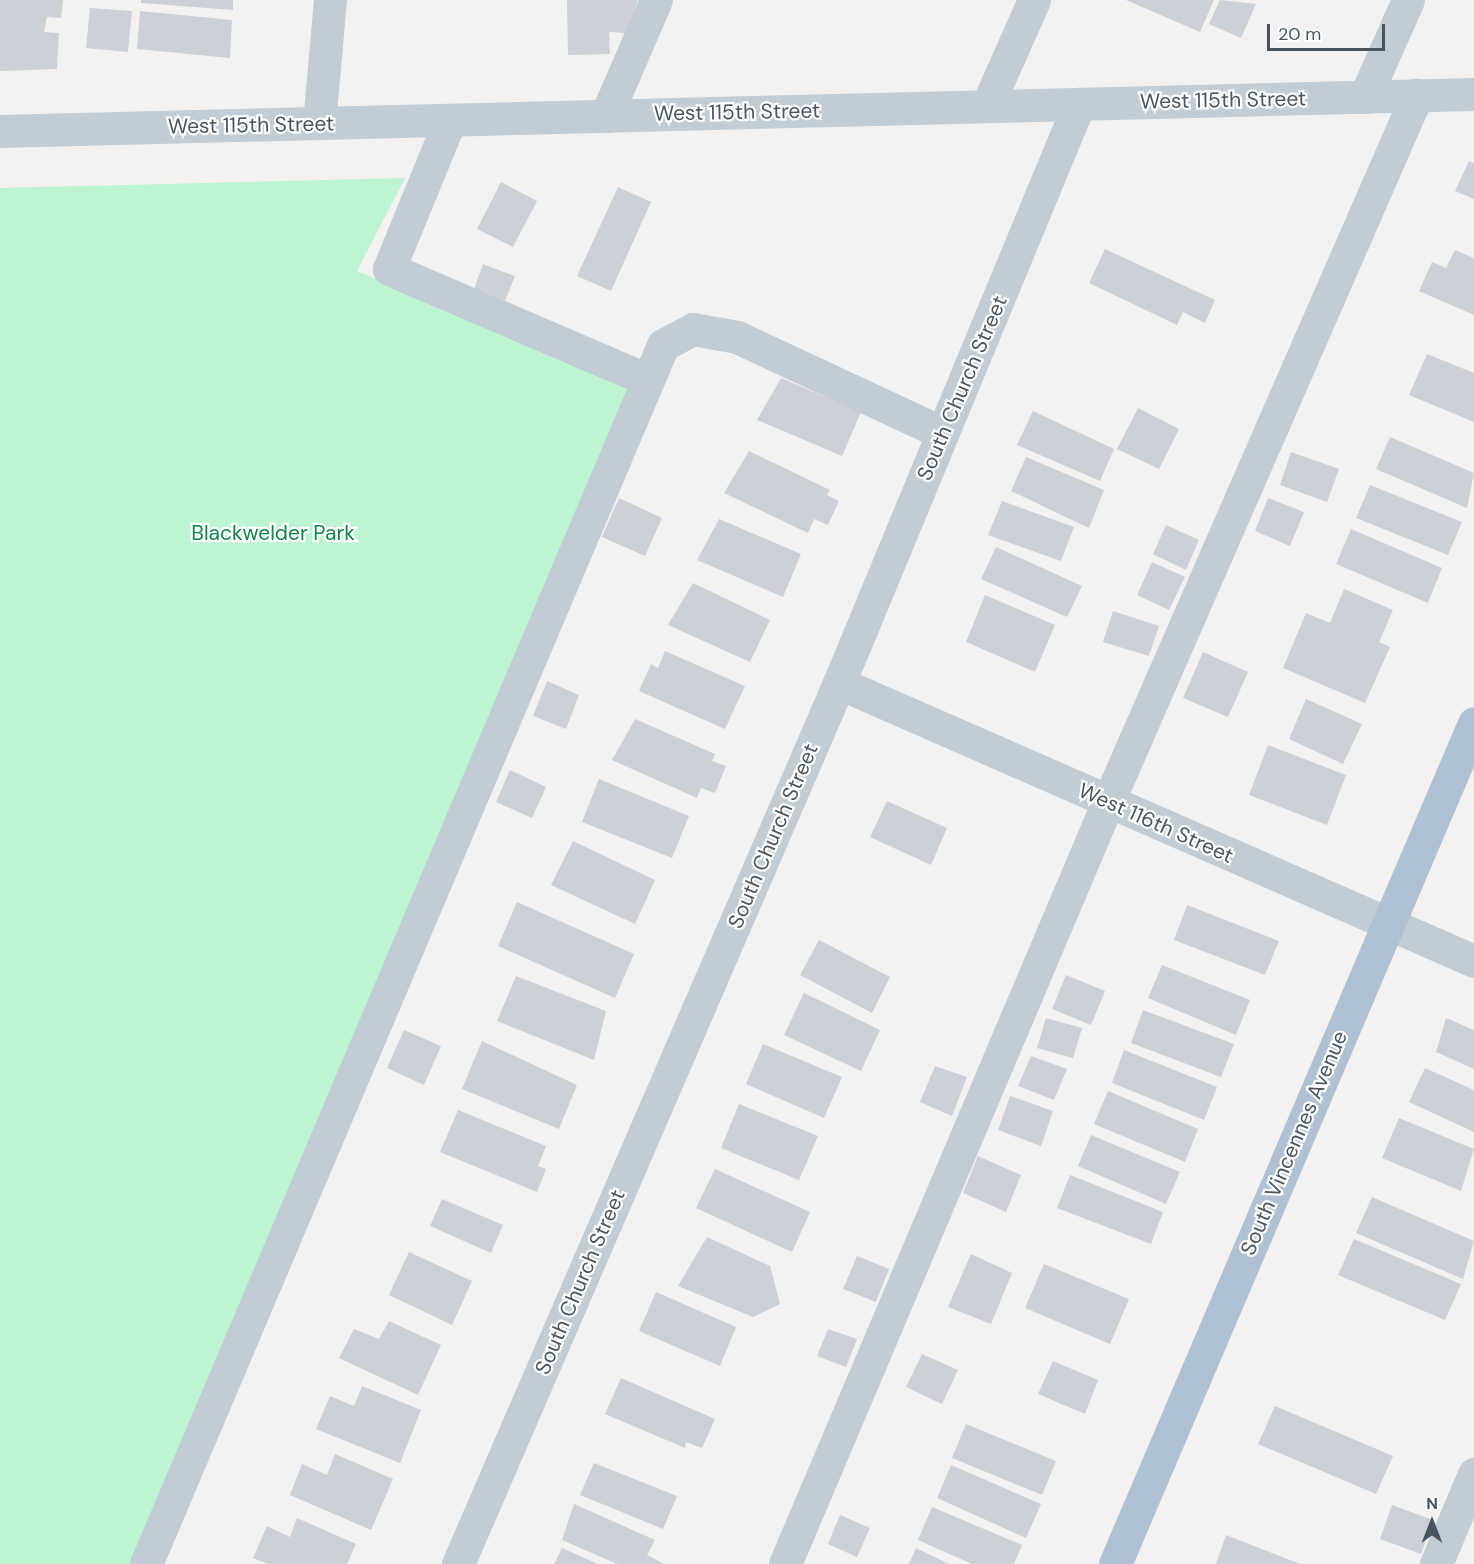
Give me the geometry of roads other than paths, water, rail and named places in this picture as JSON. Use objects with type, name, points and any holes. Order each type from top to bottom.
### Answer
[{"type":"main road","name":"South Vincennes Avenue","points":[[1115,1564],[1474,723]]},
{"type":"street","points":[[319,123],[330,0]]},
{"type":"street","points":[[606,116],[656,0]]},
{"type":"street","points":[[987,106],[1034,0]]},
{"type":"street","points":[[1365,97],[1408,0]]},
{"type":"street","name":"West 115th Street","points":[[0,131],[1474,94]]},
{"type":"street","points":[[785,1564],[1108,802],[1417,95]]},
{"type":"street","name":"South Church Street","points":[[458,1564],[839,683],[1079,104]]},
{"type":"street","points":[[450,120],[389,269],[646,380]]},
{"type":"street","points":[[146,1564],[646,380],[674,335],[693,330],[737,337],[943,433]]},
{"type":"street","name":"West 116th Street","points":[[839,683],[1387,925],[1474,961]]},
{"type":"street","points":[[1436,1564],[1474,1474]]},
{"type":"park label","name":"Blackwelder Park","points":[[273,533]]}]
